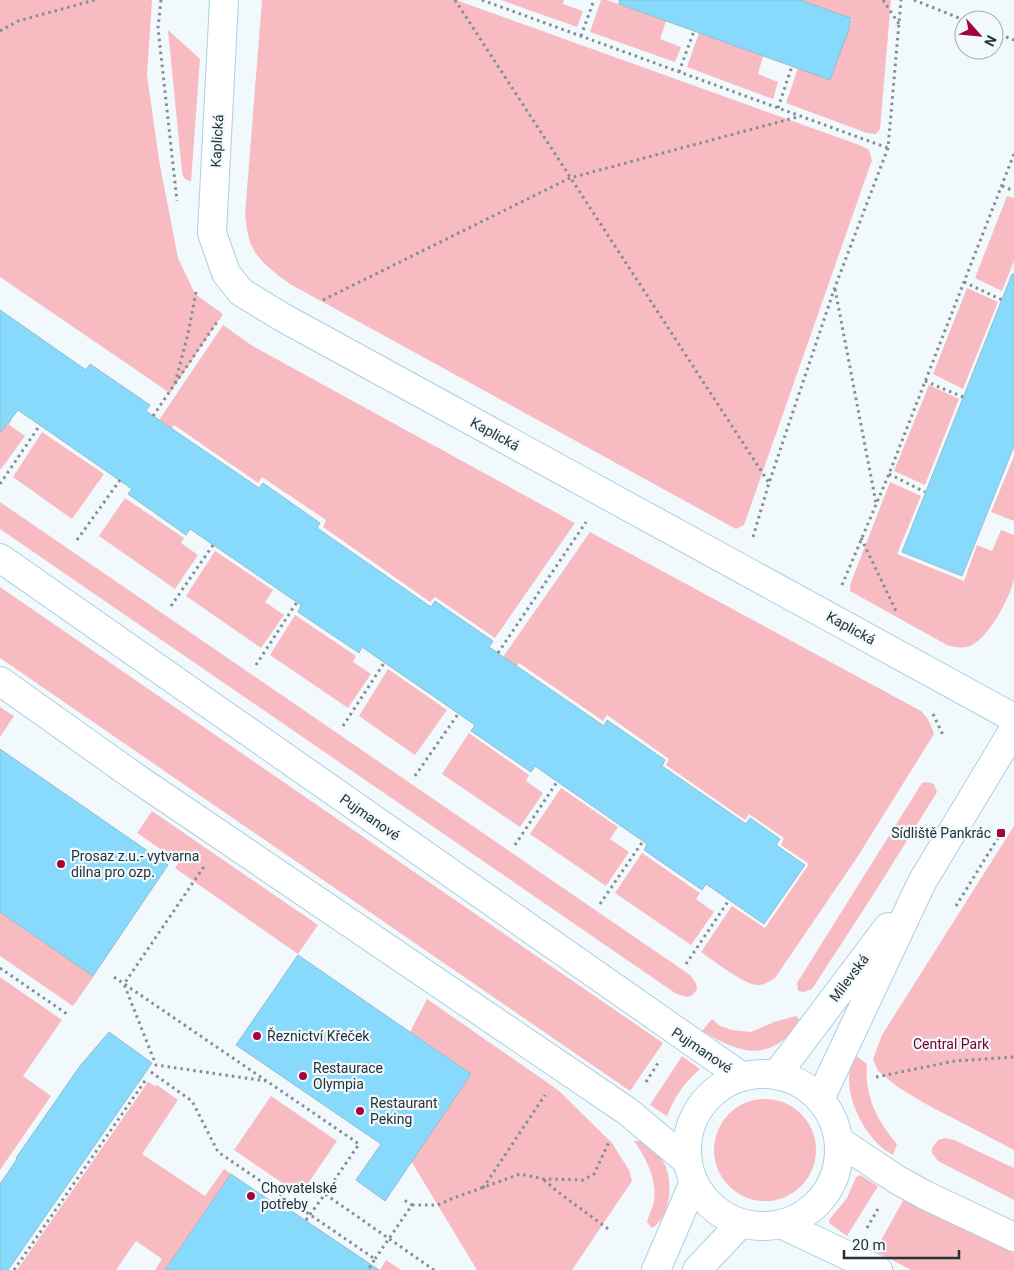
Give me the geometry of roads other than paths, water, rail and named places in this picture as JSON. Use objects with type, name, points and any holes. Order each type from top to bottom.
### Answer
[{"type":"street","name":"Kaplická","points":[[224,0],[212,233],[226,273],[241,292],[282,318],[1014,718]]},
{"type":"street","name":"Pujmanové","points":[[0,558],[741,1076]]},
{"type":"street","points":[[0,681],[132,775],[627,1111],[690,1171],[705,1200],[722,1214],[740,1223],[761,1226],[781,1224],[802,1216],[819,1202],[831,1184],[838,1163],[839,1141],[833,1118],[820,1099],[800,1083],[777,1074],[759,1073],[741,1076],[722,1086],[705,1100],[694,1118],[688,1139],[690,1171],[656,1270]]},
{"type":"street","name":"Milevská","points":[[820,1099],[922,882],[1014,729]]},
{"type":"street","name":"Milevská","points":[[777,1074],[922,882]]},
{"type":"street","points":[[839,1141],[925,1196],[1014,1237]]},
{"type":"street","points":[[697,1270],[740,1223]]},
{"type":"street","points":[[781,1224],[878,1270]]},
{"type":"place","name":"Sídliště Pankrác","points":[[1001,833]]},
{"type":"place","name":"Prosaz z.u.- vytvarna dilna pro ozp.","points":[[61,864]]},
{"type":"place","name":"Řeznictví Křeček","points":[[257,1036]]},
{"type":"place","name":"Restaurace Olympia","points":[[303,1076]]},
{"type":"place","name":"Restaurant Peking","points":[[360,1111]]},
{"type":"place","name":"Chovatelské potřeby","points":[[251,1196]]},
{"type":"park label","name":"Central Park","points":[[951,1044]]}]
